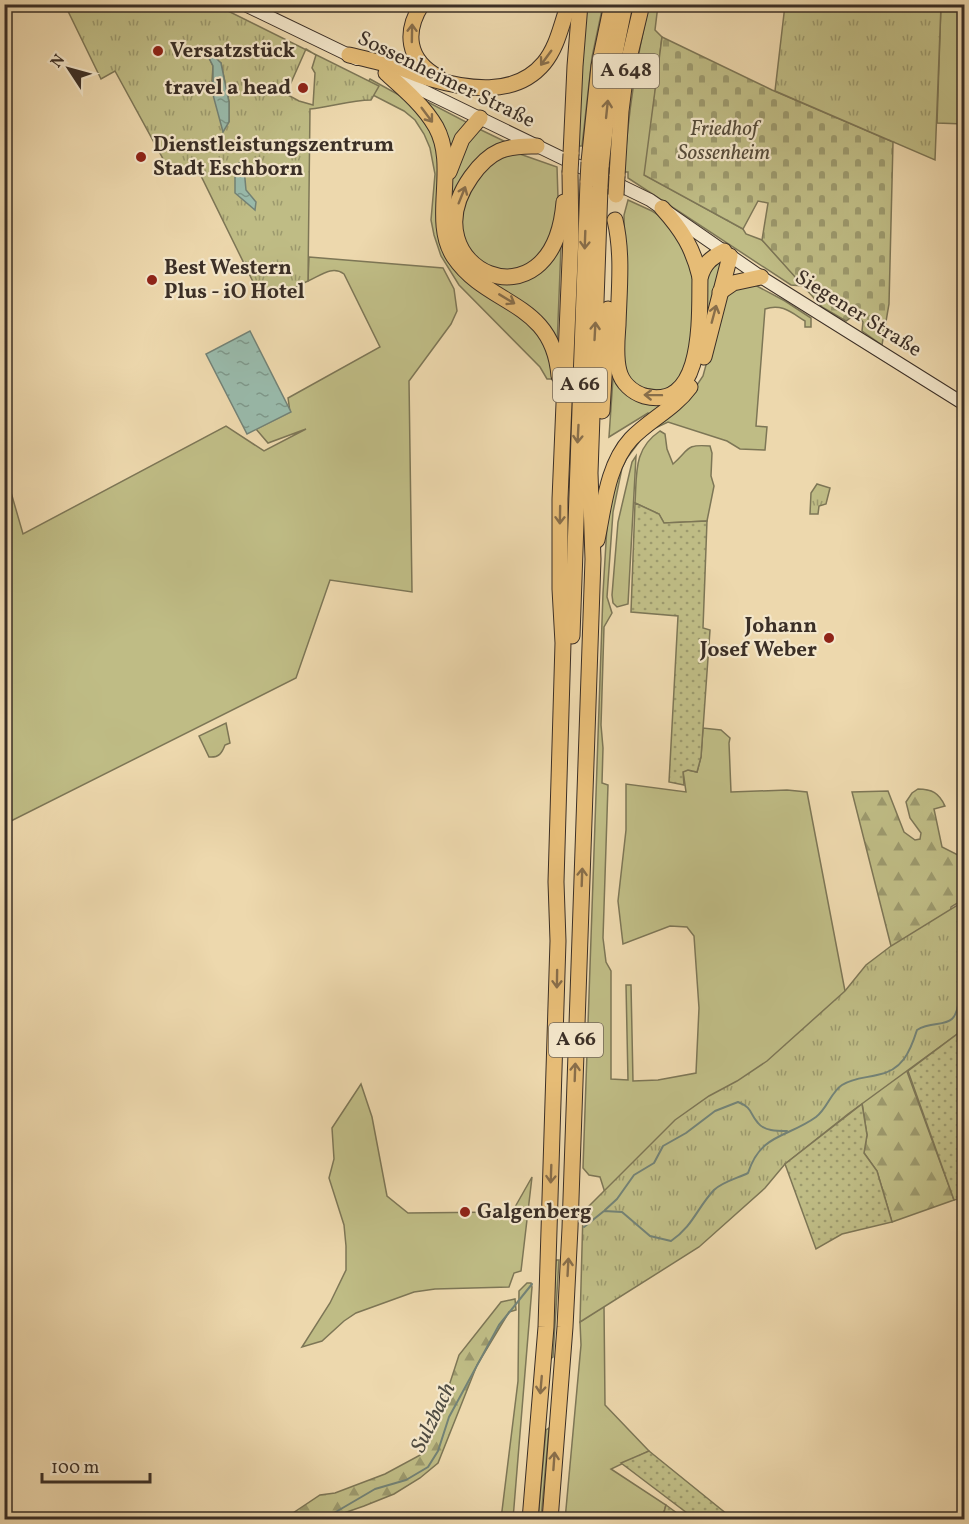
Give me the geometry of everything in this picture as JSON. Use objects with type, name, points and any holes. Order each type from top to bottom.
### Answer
[{"type":"highway","points":[[422,4],[414,18],[411,35],[414,52],[420,63],[440,78],[482,89]]},
{"type":"highway","points":[[349,55],[428,78],[482,89],[506,86],[519,82],[538,69],[553,49],[569,4]]},
{"type":"highway","name":"A 66","points":[[530,1520],[546,1327],[558,920],[556,882],[563,643],[559,558],[562,414],[572,236],[570,173],[580,4]]},
{"type":"highway","name":"A 66","points":[[558,920],[564,882],[576,473],[599,66],[612,4]]},
{"type":"highway","name":"A 66","points":[[595,165],[625,4]]},
{"type":"highway","name":"A 648","points":[[592,536],[598,480],[611,238],[615,219],[621,111],[626,71],[642,4]]},
{"type":"highway","points":[[386,73],[414,99],[436,128],[443,144],[446,178],[446,231],[453,255],[471,275],[515,304],[541,326],[551,341],[556,357],[562,414]]},
{"type":"highway","points":[[446,178],[462,140],[480,118]]},
{"type":"highway","points":[[537,146],[509,147],[490,155],[462,191],[455,231],[458,245],[466,258],[475,266],[495,275],[516,277],[534,270],[543,263],[557,237],[570,173]]},
{"type":"highway","name":"A 66","points":[[550,1520],[570,1228],[593,559],[590,473],[594,184]]},
{"type":"highway","name":"A 648","points":[[615,219],[619,238],[617,362],[621,378],[633,391],[650,397],[667,395],[679,388],[693,364],[698,343],[700,278],[694,256],[681,230],[662,207]]},
{"type":"highway","points":[[593,559],[609,484],[617,462],[630,439],[678,401],[696,377],[703,360],[727,254],[708,260],[700,278]]},
{"type":"highway","points":[[720,292],[733,284],[760,277]]},
{"type":"main road","name":"Sossenheimer Straße","points":[[243,4],[631,191]]},
{"type":"main road","name":"Siegener Straße","points":[[631,191],[662,207],[760,277],[964,404]]},
{"type":"green space","points":[[65,5],[216,5],[306,50],[286,94],[299,101],[313,105],[315,73],[312,68],[316,55],[313,53],[379,86],[371,100],[310,109],[308,281],[271,299],[261,298],[201,176],[167,166],[115,71],[101,79]],"holes":[[[207,54],[221,63],[229,102],[229,122],[212,81],[213,66]]]},
{"type":"green space","points":[[587,5],[603,5],[592,57],[582,146],[578,146],[581,72]]},
{"type":"green space","points":[[649,5],[658,5],[655,30],[662,37],[645,175],[743,229],[746,234],[762,240],[804,286],[791,285],[628,178],[628,172],[624,172],[633,88]]},
{"type":"green space","points":[[785,5],[941,5],[935,160],[775,91]]},
{"type":"green space","points":[[941,5],[964,5],[964,124],[937,123]]},
{"type":"green space","name":"Friedhof Sossenheim","points":[[662,37],[772,90],[893,142],[889,304],[882,345],[862,331],[863,322],[859,317],[853,316],[846,321],[822,307],[762,240],[768,203],[758,201],[743,229],[644,175]]},
{"type":"green space","points":[[370,79],[410,101],[438,143],[447,251],[541,333],[555,379],[547,379],[540,367],[459,285],[441,256],[431,220],[435,174],[430,148],[415,120],[404,111],[363,90]]},
{"type":"green space","points":[[422,99],[468,123],[449,158]]},
{"type":"green space","points":[[477,128],[508,143],[492,151],[480,161],[464,182],[453,219],[456,244],[467,263],[484,276],[504,281],[525,278],[543,266],[558,245],[561,246],[557,347],[534,314],[474,273],[456,250],[451,234],[449,213],[451,182],[461,147]]},
{"type":"green space","points":[[517,153],[557,167],[558,198],[552,236],[539,260],[519,269],[500,271],[477,262],[463,244],[460,222],[468,194],[482,171],[495,160]]},
{"type":"green space","points":[[628,200],[665,219],[693,261],[696,331],[685,374],[664,391],[636,387],[622,368],[625,288],[624,215]]},
{"type":"green space","points":[[309,257],[443,268],[454,289],[457,311],[451,324],[409,381],[412,592],[330,580],[296,678],[5,824],[4,468],[23,534],[226,426],[264,451],[306,429],[268,443],[256,429],[290,412],[288,398],[380,347],[344,274],[330,271],[308,281]]},
{"type":"green space","points":[[712,261],[723,261],[709,319],[702,318],[703,284]]},
{"type":"green space","points":[[755,285],[811,318],[811,327],[805,327],[805,321],[782,308],[765,309],[756,426],[767,427],[765,450],[740,449],[727,441],[668,422],[653,429],[642,438],[627,458],[622,468],[613,512],[607,597],[612,613],[604,627],[601,725],[602,783],[608,785],[603,938],[606,962],[611,971],[611,1079],[628,1080],[626,985],[631,985],[633,1081],[658,1080],[696,1073],[699,1008],[694,936],[687,927],[670,926],[623,944],[618,901],[626,830],[626,784],[686,792],[683,771],[697,772],[701,757],[703,728],[721,730],[730,738],[731,792],[787,790],[807,792],[845,991],[854,992],[893,967],[606,1196],[600,1177],[589,1175],[583,1168],[603,593],[608,509],[613,485],[629,448],[693,391],[703,376],[723,303],[730,290]]},
{"type":"green space","points":[[613,325],[619,383],[671,398],[650,415],[648,413],[609,437],[613,378]]},
{"type":"green space","points":[[660,431],[665,434],[667,449],[673,464],[692,447],[710,446],[711,476],[714,486],[707,521],[664,523],[659,514],[635,503],[638,463],[641,454],[651,438]]},
{"type":"green space","points":[[636,456],[628,604],[617,607],[613,603],[612,595],[618,522],[632,462]]},
{"type":"green space","points":[[817,484],[830,488],[826,504],[819,506],[818,514],[810,514],[811,493]]},
{"type":"green space","points":[[635,503],[659,514],[664,523],[707,521],[703,628],[710,630],[701,757],[697,772],[688,770],[683,772],[684,785],[669,782],[678,616],[631,612]]},
{"type":"green space","points":[[226,723],[230,743],[225,745],[218,756],[209,757],[199,736]]},
{"type":"green space","points":[[918,789],[934,793],[945,806],[934,809],[942,847],[958,855],[964,877],[965,894],[963,899],[951,907],[950,918],[900,954],[891,946],[852,792],[888,791],[904,832],[915,840],[920,839],[921,833],[910,818],[906,802]]},
{"type":"green space","points":[[964,901],[964,1029],[848,1114],[785,1164],[765,1188],[699,1247],[580,1322],[583,1212],[675,1120],[709,1096],[767,1061],[845,991],[866,965],[891,946]]},
{"type":"green space","points":[[964,1029],[964,1198],[954,1200],[908,1071]]},
{"type":"green space","points":[[905,1066],[954,1200],[892,1222],[877,1171],[864,1153],[867,1135],[861,1096]]},
{"type":"green space","points":[[361,1084],[372,1117],[387,1196],[408,1213],[502,1212],[515,1207],[532,1177],[521,1271],[514,1273],[509,1287],[435,1289],[414,1292],[356,1313],[322,1341],[302,1347],[330,1303],[346,1270],[344,1225],[329,1178],[334,1159],[332,1128]]},
{"type":"green space","points":[[862,1104],[867,1135],[864,1153],[877,1171],[892,1222],[842,1234],[816,1249],[785,1164]]},
{"type":"green space","points":[[556,1260],[559,1260],[553,1357],[550,1359]]},
{"type":"green space","points":[[527,1283],[531,1283],[532,1287],[513,1519],[501,1519],[518,1381],[519,1291]]},
{"type":"green space","points":[[515,1299],[516,1310],[509,1312],[477,1365],[438,1463],[420,1478],[394,1494],[364,1506],[327,1519],[288,1519],[290,1515],[320,1495],[335,1493],[385,1474],[424,1453],[459,1355],[501,1302]]},
{"type":"green space","points":[[604,1306],[605,1405],[649,1451],[611,1469],[666,1505],[662,1519],[565,1520],[581,1345],[580,1322]]},
{"type":"green space","points":[[549,1428],[541,1519],[538,1519],[546,1430]]},
{"type":"green space","points":[[649,1451],[733,1519],[695,1519],[621,1463]]},
{"type":"green space","points":[[666,1505],[685,1519],[662,1519]]},
{"type":"water","points":[[208,50],[221,63],[229,102],[229,122],[223,132],[213,95],[213,66],[207,54]]},
{"type":"water","points":[[239,163],[244,168],[246,190],[256,202],[255,210],[235,193],[235,168]]},
{"type":"water","points":[[250,331],[291,412],[247,434],[206,354]]},
{"type":"waterway","name":"Sulzbach","points":[[584,1227],[604,1211],[622,1212],[650,1236],[671,1241],[685,1229],[717,1187],[748,1173],[760,1150],[776,1138],[816,1117],[842,1085],[886,1073],[899,1065],[908,1053],[917,1030],[950,1020],[954,1016],[959,996],[964,991]]},
{"type":"waterway","name":"Sulzbach","points":[[605,1210],[617,1199],[634,1175],[654,1163],[663,1146],[686,1133],[715,1111],[738,1102],[749,1109],[764,1128],[787,1131]]},
{"type":"waterway","name":"Sulzbach","points":[[322,1520],[375,1489],[406,1480],[428,1467],[438,1451],[449,1417],[499,1325],[532,1284]]},
{"type":"place","name":"Versatzstück","points":[[158,51]]},
{"type":"place","name":"travel a head","points":[[303,88]]},
{"type":"place","name":"Dienstleistungszentrum Stadt Eschborn","points":[[141,157]]},
{"type":"place","name":"Best Western Plus - iO Hotel","points":[[152,280]]},
{"type":"place","name":"Johann Josef Weber","points":[[829,638]]},
{"type":"place","name":"Galgenberg","points":[[465,1212]]}]
